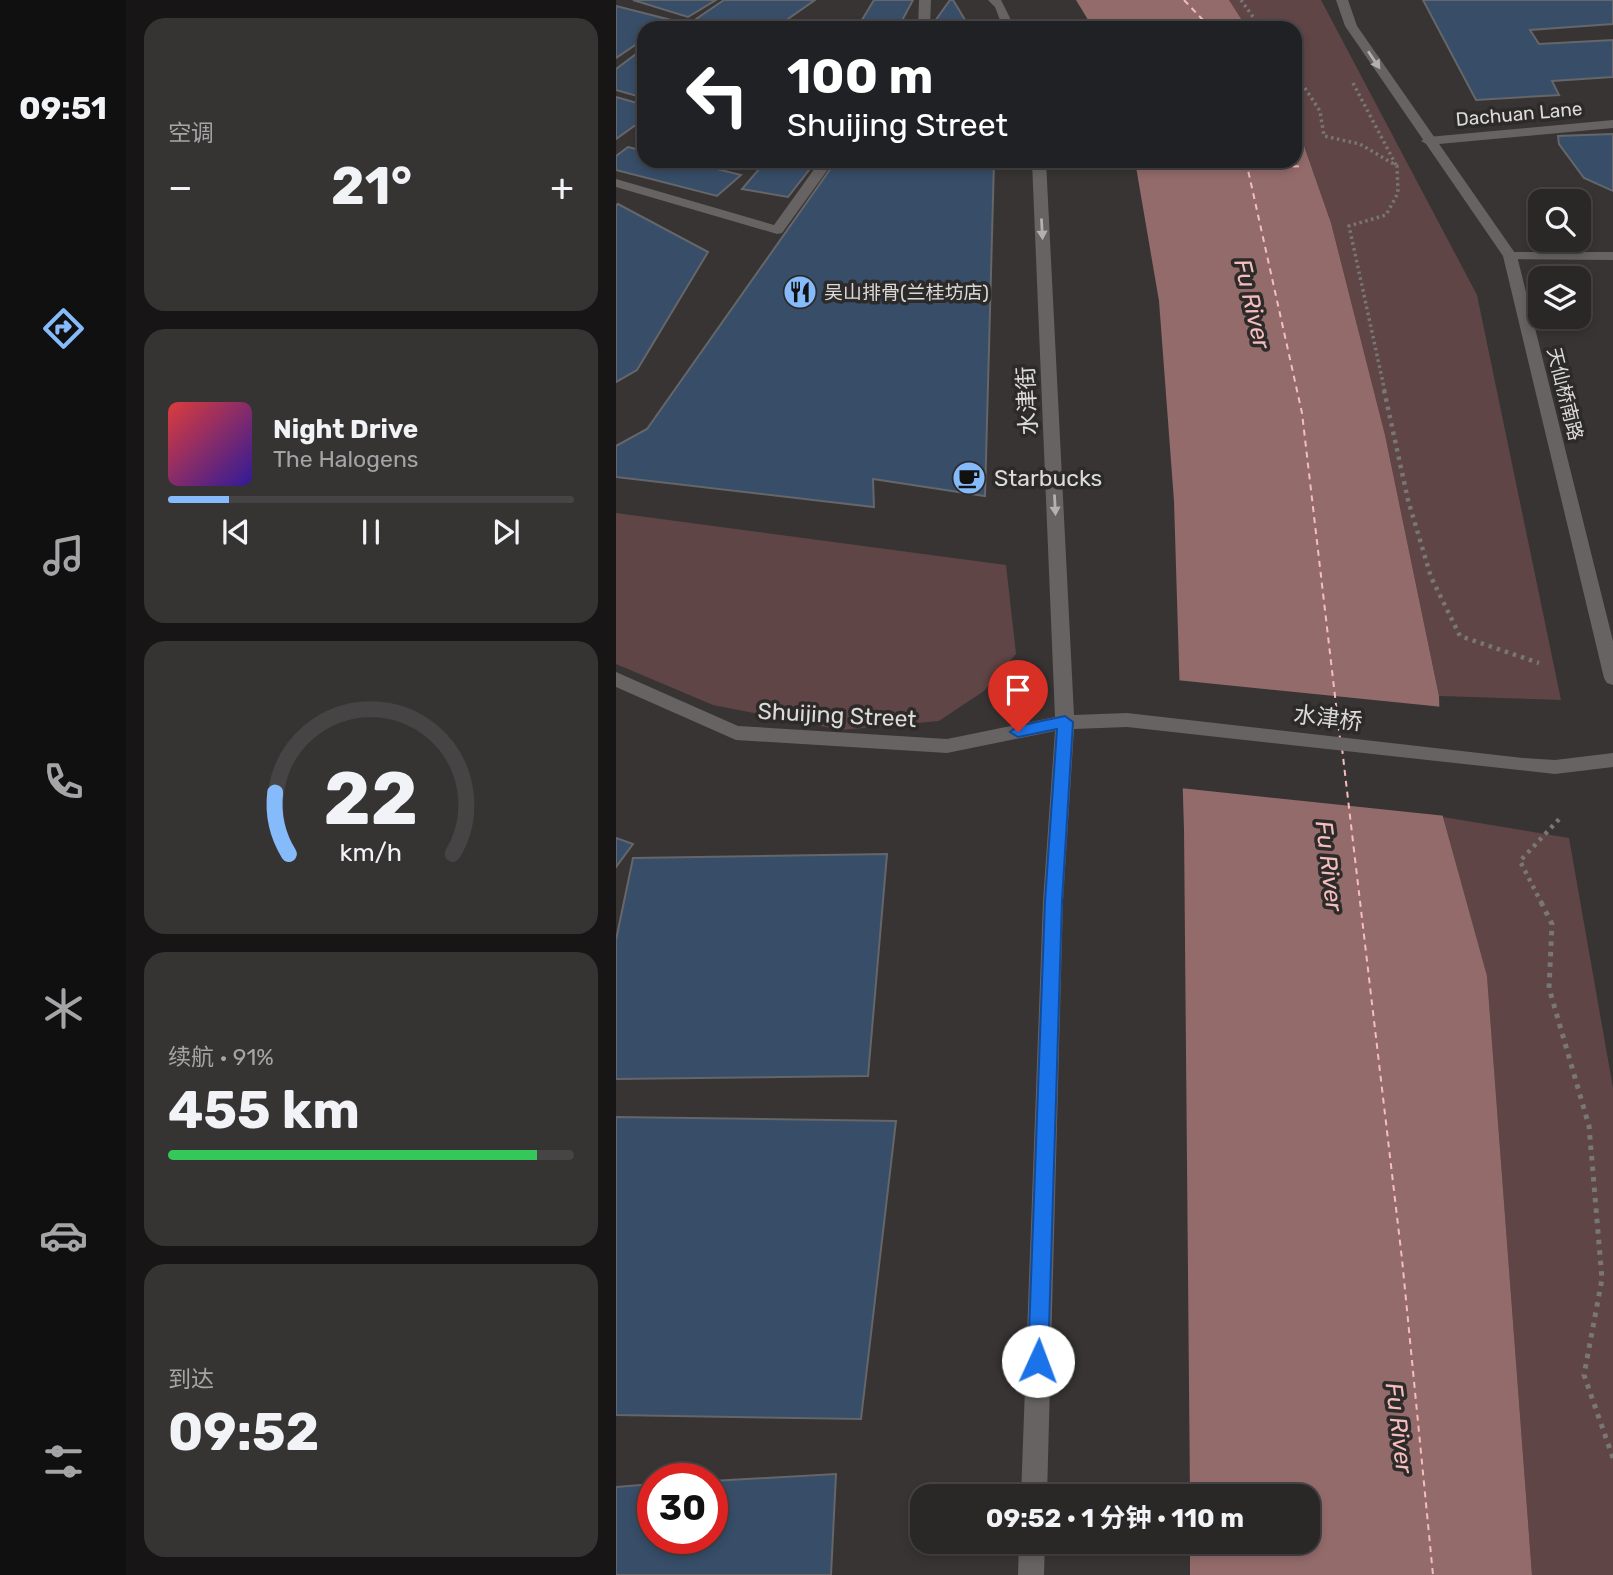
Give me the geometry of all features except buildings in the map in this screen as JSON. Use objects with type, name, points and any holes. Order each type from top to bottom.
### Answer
[{"type":"street","points":[[924,21],[925,0]]},
{"type":"street","points":[[994,0],[1005,21]]},
{"type":"street","name":"天仙桥南路","points":[[1342,0],[1351,26],[1428,142],[1510,256],[1613,678]]},
{"type":"street","name":"Dachuan Lane","points":[[1428,142],[1613,124]]},
{"type":"street","points":[[616,183],[777,230],[822,168]]},
{"type":"street","name":"水津街","points":[[1034,1484],[1054,901],[1065,722],[1039,168]]},
{"type":"street","points":[[1510,256],[1613,256]]},
{"type":"street","name":"Shuijing Street","points":[[616,679],[736,733],[947,746],[1065,722],[1127,720]]},
{"type":"street","name":"水津桥","points":[[1127,720],[1523,765],[1555,766],[1613,760]]},
{"type":"street","points":[[1031,1575],[1032,1554]]},
{"type":"path","points":[[1241,0],[1256,21]]},
{"type":"path","points":[[1302,84],[1320,111],[1324,136],[1360,144],[1397,166],[1398,193],[1385,215],[1349,226],[1408,500],[1431,578],[1460,636],[1539,663]]},
{"type":"path","points":[[1562,816],[1520,861],[1552,924],[1549,988],[1589,1126],[1602,1279],[1584,1375],[1613,1458]]},
{"type":"shaded area","points":[[1229,0],[1321,0],[1477,295],[1561,700],[1439,696],[1385,435],[1331,223],[1302,140],[1302,21],[1242,21]]},
{"type":"shaded area","points":[[616,513],[1006,565],[1016,654],[984,691],[939,721],[841,730],[713,705],[616,664]]},
{"type":"shaded area","points":[[1443,817],[1569,838],[1613,1088],[1613,1575],[1532,1575],[1487,977]]},
{"type":"water","points":[[1076,0],[1229,0],[1242,21],[1089,21]]},
{"type":"water","name":"Fu River","points":[[1302,140],[1331,223],[1385,435],[1439,696],[1443,817],[1487,976],[1532,1575],[1190,1575],[1190,1554],[1320,1554],[1320,1484],[1190,1484],[1184,829],[1174,501],[1159,301],[1136,168],[1302,168]]},
{"type":"pier","points":[[1176,680],[1443,707],[1446,816],[1180,788]]},
{"type":"ferry route","points":[[1184,0],[1203,21]]},
{"type":"ferry route","points":[[1248,168],[1302,413],[1340,739]]},
{"type":"ferry route","points":[[1342,748],[1402,1259],[1433,1575]]},
{"type":"place","name":"吴山排骨(兰桂坊店)","points":[[800,292]]},
{"type":"place","name":"Starbucks","points":[[969,478]]},
{"type":"route","points":[[1018,732],[1065,722],[1054,901],[1038,1361]]}]
